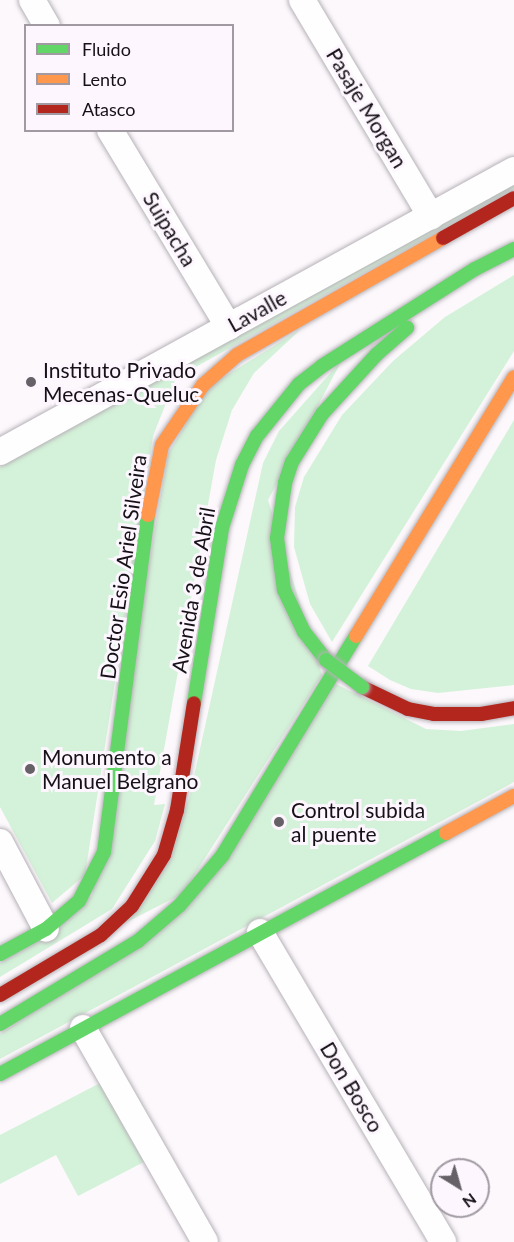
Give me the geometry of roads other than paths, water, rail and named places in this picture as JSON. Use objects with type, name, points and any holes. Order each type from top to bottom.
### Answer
[{"type":"main road","name":"Doctor Esio Ariel Silveira","points":[[46,929],[79,901],[104,852],[149,506],[162,445],[173,424],[203,386],[237,355],[514,198]]},
{"type":"main road","name":"Avenida 3 de Abril","points":[[0,995],[101,935],[132,906],[164,855],[177,810],[222,528],[242,465],[257,435],[275,410],[314,372],[356,341],[475,269],[514,249]]},
{"type":"main road","points":[[475,269],[346,387],[322,414],[292,462],[278,514],[279,566],[284,590],[304,632],[326,660],[362,687],[408,709],[434,714],[481,714],[514,708]]},
{"type":"main road","points":[[0,1024],[138,941],[205,878],[244,823],[514,377]]},
{"type":"main road","points":[[0,1074],[514,796]]},
{"type":"main road","points":[[0,954],[46,929]]},
{"type":"street","points":[[32,0],[46,24]]},
{"type":"street","name":"Pasaje Morgan","points":[[302,0],[431,216]]},
{"type":"street","name":"Suipacha","points":[[111,132],[229,327]]},
{"type":"street","name":"Lavalle","points":[[0,452],[514,170]]},
{"type":"street","points":[[0,842],[46,929]]},
{"type":"street","name":"Don Bosco","points":[[260,932],[443,1242]]},
{"type":"street","points":[[83,1028],[205,1242]]},
{"type":"place","name":"Instituto Privado Mecenas-Queluc","points":[[31,382]]},
{"type":"place","name":"Monumento a Manuel Belgrano","points":[[30,769]]},
{"type":"place","name":"Control subida al puente","points":[[279,822]]}]
